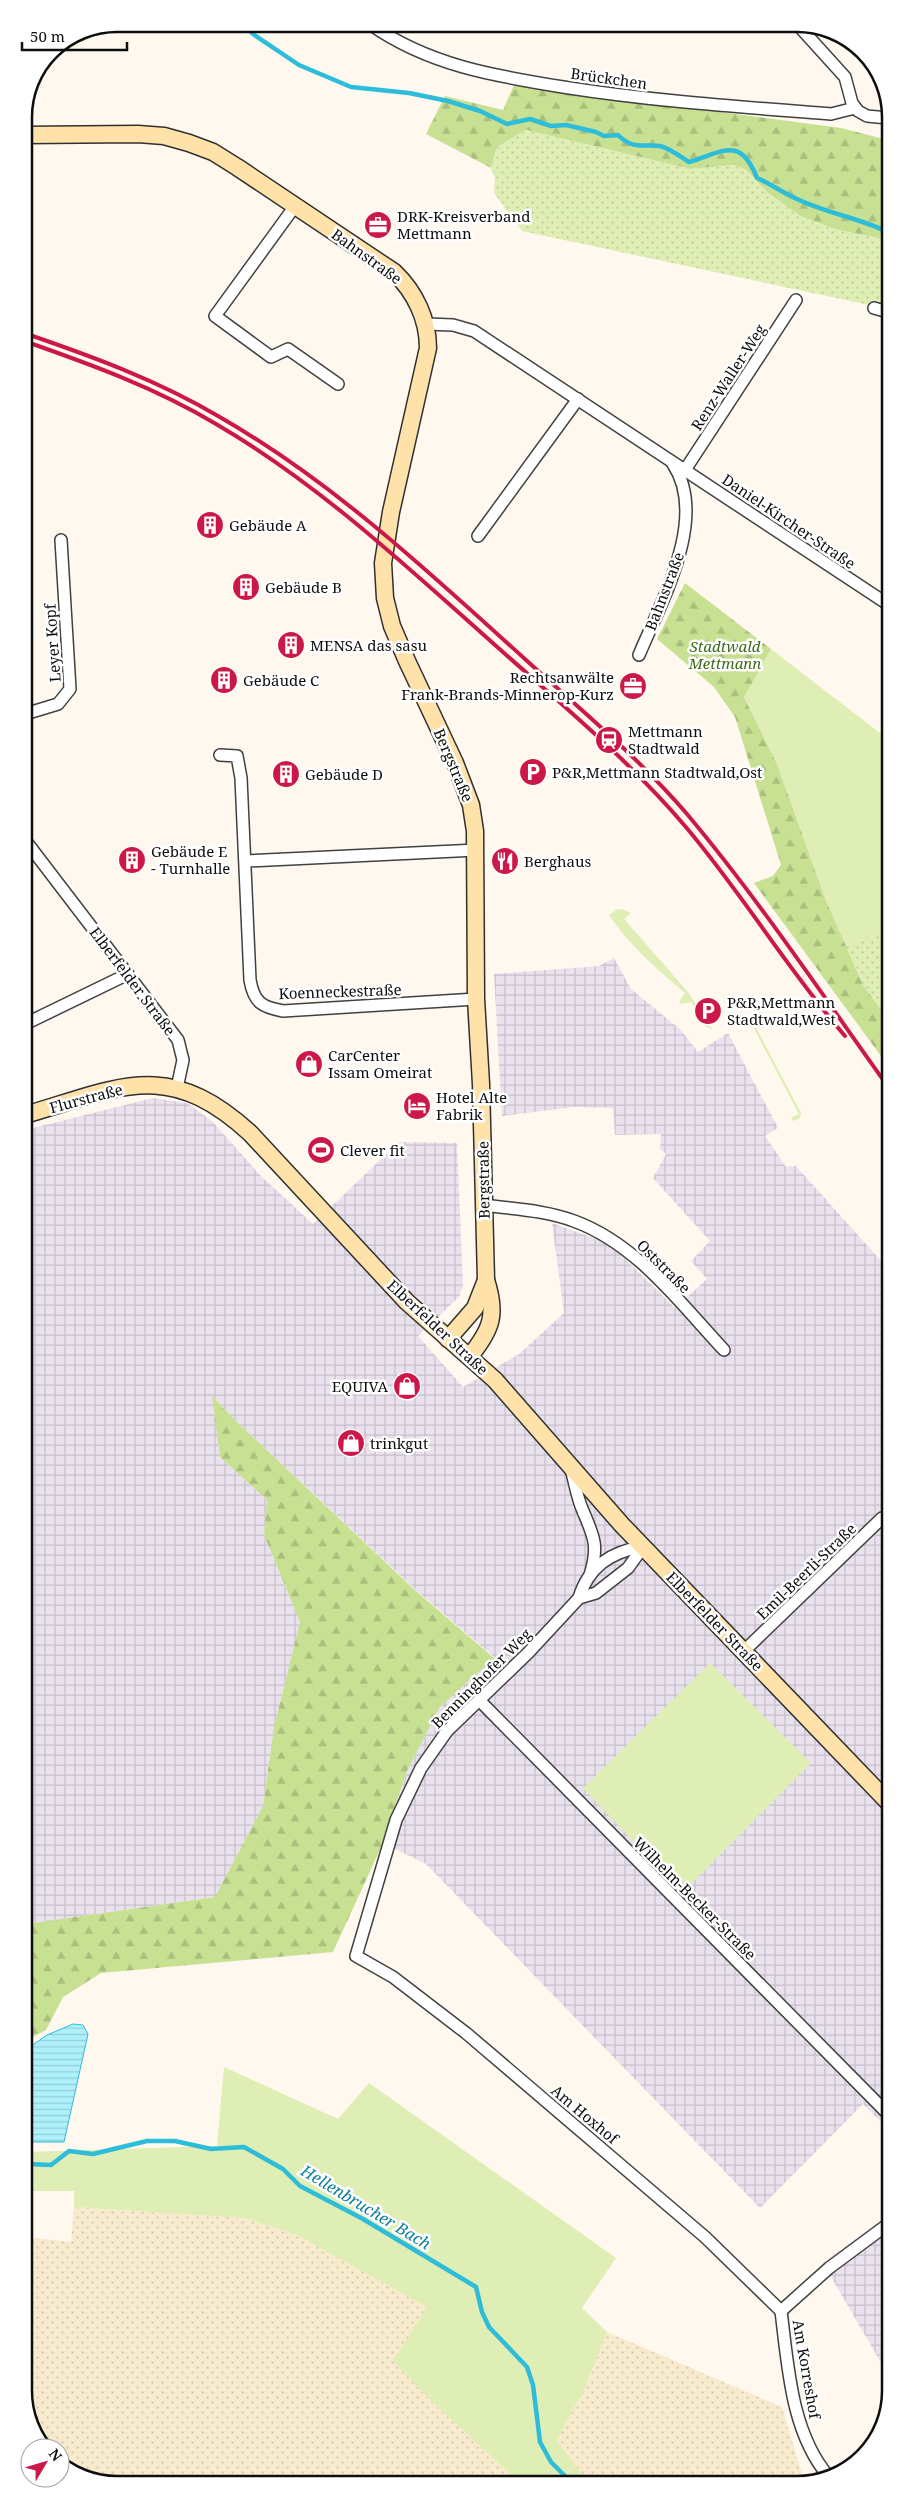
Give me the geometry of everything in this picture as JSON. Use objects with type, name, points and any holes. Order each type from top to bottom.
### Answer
[{"type":"street","name":"Brückchen","points":[[383,32],[428,56],[462,68],[502,77],[635,98],[831,114],[855,108]]},
{"type":"street","points":[[805,33],[845,77],[855,108],[867,116],[882,117]]},
{"type":"street","name":"Bahnstraße","points":[[33,136],[164,136],[213,152],[394,272],[404,281],[418,304],[426,324]]},
{"type":"street","points":[[295,206],[215,316],[271,357],[288,349],[338,384]]},
{"type":"street","name":"Renz-Waller-Weg","points":[[685,470],[796,300]]},
{"type":"street","points":[[874,308],[882,310]]},
{"type":"street","points":[[426,324],[452,325],[474,331],[672,462]]},
{"type":"street","name":"Bergstraße","points":[[426,324],[428,348],[424,373],[391,512],[382,563],[385,598],[400,643],[455,763],[471,805],[477,850],[476,999],[481,1084],[486,1280],[491,1296],[491,1323],[485,1338],[470,1356]]},
{"type":"street","points":[[478,536],[578,399]]},
{"type":"street","name":"Bahnstraße","points":[[639,655],[682,549],[685,524],[683,487],[672,462]]},
{"type":"street","name":"Daniel-Kircher-Straße","points":[[672,462],[882,600]]},
{"type":"street","name":"Leyer Kopf","points":[[33,712],[58,704],[66,697],[70,689],[60,540]]},
{"type":"street","name":"Koenneckestraße","points":[[220,755],[237,756],[241,778],[250,980],[252,993],[261,1004],[283,1011],[476,999]]},
{"type":"street","name":"Elberfelder Straße","points":[[33,850],[178,1040],[183,1060],[177,1088],[209,1101],[244,1128],[408,1302],[448,1339],[470,1356],[508,1394],[570,1468],[882,1796]]},
{"type":"street","points":[[246,862],[477,850]]},
{"type":"street","points":[[33,1020],[128,974]]},
{"type":"street","name":"Flurstraße","points":[[33,1113],[119,1088],[151,1085],[177,1088]]},
{"type":"street","name":"Oststraße","points":[[483,1205],[546,1213],[573,1220],[599,1231],[624,1247],[645,1264],[724,1350]]},
{"type":"street","name":"Bergstraße","points":[[448,1339],[475,1308],[486,1280]]},
{"type":"street","name":"Benninghofer Weg","points":[[570,1468],[583,1511],[592,1527],[595,1560],[590,1575]]},
{"type":"street","name":"Emil-Beerli-Straße","points":[[744,1651],[882,1518]]},
{"type":"street","name":"Benninghofer Weg","points":[[356,1956],[396,1820],[421,1768],[447,1731],[579,1598],[583,1585],[590,1575],[615,1553],[643,1546]]},
{"type":"street","name":"Benninghofer Weg","points":[[579,1598],[596,1593],[628,1568],[643,1546]]},
{"type":"street","name":"Wilhelm-Becker-Straße","points":[[479,1700],[882,2109]]},
{"type":"street","name":"Am Hoxhof","points":[[356,1956],[393,1977],[466,2033],[705,2237],[781,2311]]},
{"type":"street","name":"Am Korreshof","points":[[825,2471],[812,2453],[802,2429],[788,2367],[781,2311],[829,2268],[882,2229]]},
{"type":"shaded area","points":[[614,958],[631,989],[681,1030],[698,1052],[728,1033],[778,1128],[765,1136],[786,1167],[796,1166],[882,1262],[882,2123],[863,2104],[760,2208],[426,1864],[383,1843],[407,1771],[440,1707],[494,1657],[418,1592],[238,1423],[213,1397],[220,1457],[267,1500],[264,1535],[300,1622],[274,1727],[263,1806],[215,1897],[32,1923],[33,1128],[153,1098],[187,1103],[212,1121],[261,1176],[313,1224],[399,1142],[457,1143],[463,1287],[459,1297],[418,1336],[463,1387],[519,1354],[564,1313],[552,1223],[610,1244],[675,1308],[707,1279],[691,1261],[710,1241],[653,1178],[666,1154],[660,1149],[661,1134],[615,1135],[613,1108],[574,1107],[502,1116],[494,974],[599,966]]},
{"type":"shaded area","points":[[74,2207],[244,2218],[295,2234],[428,2307],[394,2361],[432,2402],[512,2476],[112,2475],[85,2469],[70,2461],[70,2438],[47,2438],[35,2412],[32,2390],[32,2238],[71,2242]]},
{"type":"shaded area","points":[[882,2220],[882,2365],[823,2263]]},
{"type":"shaded area","points":[[607,2332],[782,2407],[802,2476],[582,2476],[557,2440],[585,2388]]},
{"type":"green space","points":[[514,85],[841,128],[882,138],[882,239],[838,230],[802,217],[769,194],[746,170],[735,165],[690,169],[526,130],[497,147],[491,168],[426,134],[445,96],[503,110]]},
{"type":"green space","points":[[526,130],[690,169],[735,165],[746,170],[769,194],[802,217],[838,230],[882,239],[882,308],[522,231],[494,193],[495,179],[491,168],[497,147]]},
{"type":"green space","name":"Stadtwald Mettmann","points":[[685,583],[771,649],[744,697],[777,764],[825,898],[863,985],[882,1011],[882,1057],[754,883],[773,876],[781,865],[735,717],[714,687],[657,639]]},
{"type":"green space","points":[[771,649],[882,735],[882,933],[846,946],[825,898],[777,764],[744,696]]},
{"type":"green space","points":[[622,909],[631,913],[624,919],[688,992],[713,1031],[704,1025],[705,1021],[697,1014],[692,1002],[681,1004],[679,1002],[685,993],[635,947],[609,915],[616,910]]},
{"type":"green space","points":[[882,933],[882,1011],[863,985],[846,946]]},
{"type":"green space","points":[[751,1018],[801,1113],[800,1118],[793,1121],[791,1118],[799,1114],[750,1021],[742,1025],[741,1023]]},
{"type":"green space","points":[[212,1396],[238,1423],[417,1592],[494,1658],[440,1707],[407,1771],[383,1843],[333,1952],[101,1973],[63,1997],[46,2030],[32,2037],[32,1923],[215,1897],[263,1806],[274,1727],[300,1622],[264,1535],[267,1500],[220,1457]]},
{"type":"green space","points":[[710,1663],[811,1763],[682,1893],[583,1788]]},
{"type":"green space","points":[[224,2067],[338,2119],[369,2083],[616,2258],[582,2308],[607,2332],[585,2388],[557,2440],[582,2476],[512,2476],[432,2402],[393,2361],[427,2307],[295,2234],[244,2218],[74,2207],[74,2191],[32,2191],[32,2152],[217,2146]]},
{"type":"water","points":[[73,2024],[83,2025],[88,2034],[64,2142],[32,2142],[32,2045],[47,2035]]},
{"type":"waterway","points":[[251,32],[299,65],[351,87],[409,93],[448,101],[480,111],[507,124],[530,119],[551,126],[566,125],[596,132],[604,136],[618,135],[633,145],[664,147],[689,162],[721,151],[737,151],[751,165],[757,178],[808,204],[882,230]]},
{"type":"waterway","name":"Hellenbrucher Bach","points":[[32,2164],[51,2165],[69,2151],[93,2154],[147,2141],[175,2141],[211,2149],[244,2147],[283,2169],[300,2186],[363,2219],[476,2287],[482,2312],[489,2327],[527,2367],[533,2385],[540,2442],[551,2462],[565,2476]]},
{"type":"railway","points":[[33,336],[147,380],[218,416],[301,469],[416,561],[609,734],[687,814],[791,949],[882,1078]]},
{"type":"railway","points":[[33,344],[146,388],[193,411],[254,447],[361,527],[593,732],[641,778],[706,852],[804,985],[845,1036]]},
{"type":"place","name":"DRK-Kreisverband Mettmann","points":[[378,225]]},
{"type":"place","name":"Gebäude A","points":[[210,525]]},
{"type":"place","name":"Gebäude B","points":[[246,587]]},
{"type":"place","name":"MENSA das sasu","points":[[291,645]]},
{"type":"place","name":"Gebäude C","points":[[224,680]]},
{"type":"place","name":"Rechtsanwälte Frank-Brands-Minnerop-Kurz","points":[[633,686]]},
{"type":"place","name":"Mettmann Stadtwald","points":[[609,740]]},
{"type":"place","name":"P&R,Mettmann Stadtwald,Ost","points":[[533,772]]},
{"type":"place","name":"Gebäude D","points":[[286,774]]},
{"type":"place","name":"Gebäude E - Turnhalle","points":[[132,860]]},
{"type":"place","name":"Berghaus","points":[[505,861]]},
{"type":"place","name":"P&R,Mettmann Stadtwald,West","points":[[708,1011]]},
{"type":"place","name":"CarCenter Issam Omeirat","points":[[309,1064]]},
{"type":"place","name":"Hotel Alte Fabrik","points":[[417,1106]]},
{"type":"place","name":"Clever fit","points":[[321,1150]]},
{"type":"place","name":"EQUIVA","points":[[407,1386]]},
{"type":"place","name":"trinkgut","points":[[351,1443]]}]
